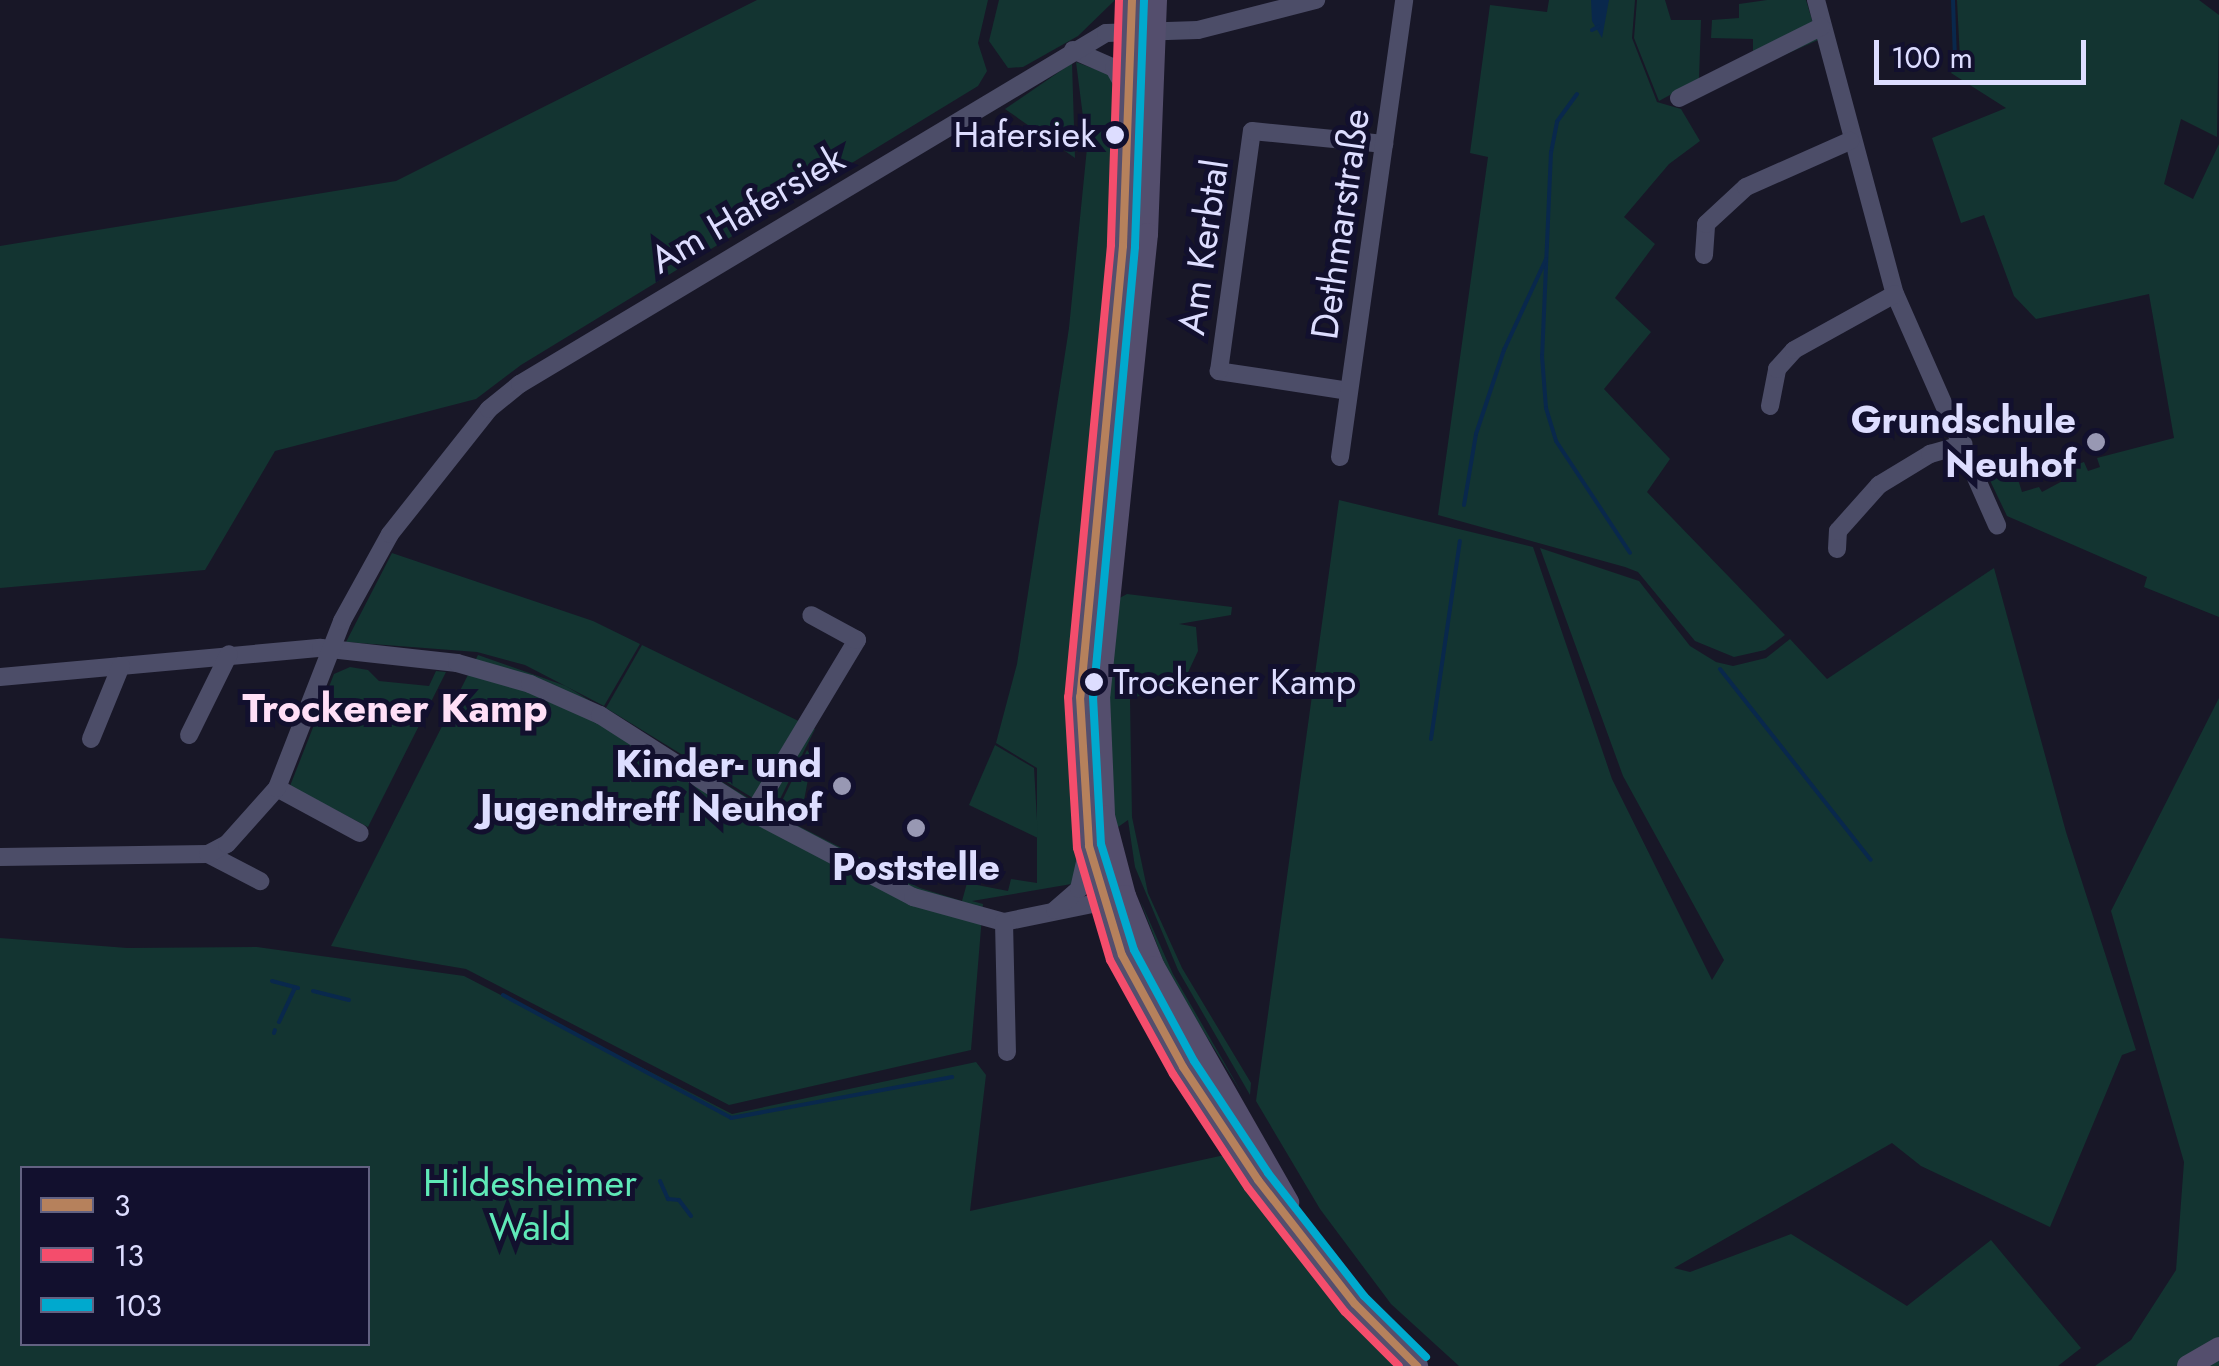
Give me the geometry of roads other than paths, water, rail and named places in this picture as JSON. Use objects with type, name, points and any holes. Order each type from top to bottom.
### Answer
[{"type":"main road","points":[[1132,0],[1131,100],[1110,413],[1080,696],[1088,846],[1174,1008],[1271,1163],[1297,1223],[1355,1304],[1418,1366]]},
{"type":"main road","points":[[1114,900],[1104,816],[1099,694],[1148,234],[1156,0]]},
{"type":"main road","points":[[2188,1366],[2219,1348]]},
{"type":"street","name":"Am Hafersiek","points":[[208,854],[249,825],[277,788],[336,648],[342,621],[390,534],[504,396],[1073,50],[1106,34],[1226,25],[1316,0]]},
{"type":"street","name":"Dethmarstraße","points":[[1340,456],[1404,0]]},
{"type":"street","points":[[1816,0],[1850,140],[1895,294],[1998,525]]},
{"type":"street","points":[[1679,98],[1821,26]]},
{"type":"street","points":[[1073,50],[1114,68],[1131,100]]},
{"type":"street","name":"Am Kerbtal","points":[[1349,391],[1219,372],[1252,131],[1384,144]]},
{"type":"street","points":[[1704,255],[1706,224],[1746,187],[1850,140]]},
{"type":"street","points":[[1770,406],[1777,369],[1794,350],[1895,294]]},
{"type":"street","points":[[1836,549],[1838,531],[1879,485],[1930,454],[1964,444]]},
{"type":"street","points":[[754,813],[856,640],[811,616]]},
{"type":"street","points":[[0,677],[229,654],[336,648],[457,663],[530,684],[600,715],[754,813],[913,898],[1004,922],[1114,900]]},
{"type":"street","points":[[188,735],[229,654]]},
{"type":"street","points":[[92,739],[121,666]]},
{"type":"street","points":[[277,788],[360,833]]},
{"type":"street","points":[[1046,916],[1079,888],[1088,846]]},
{"type":"street","points":[[0,856],[208,854],[260,881]]},
{"type":"street","points":[[1004,922],[1007,1052]]},
{"type":"water","points":[[1591,0],[1609,0],[1602,38],[1592,21]]},
{"type":"waterway","points":[[1953,0],[1955,60]]},
{"type":"waterway","points":[[1592,30],[1598,27]]},
{"type":"waterway","points":[[1577,94],[1557,122],[1551,152],[1542,356],[1546,408],[1556,441],[1630,553]]},
{"type":"waterway","points":[[1464,505],[1476,434],[1504,350],[1546,259]]},
{"type":"waterway","points":[[1431,739],[1460,541]]},
{"type":"waterway","points":[[1720,669],[1871,860]]},
{"type":"waterway","points":[[272,981],[298,988]]},
{"type":"waterway","points":[[279,1022],[295,987]]},
{"type":"waterway","points":[[313,991],[349,1000]]},
{"type":"waterway","points":[[503,995],[731,1118],[952,1077]]},
{"type":"waterway","points":[[660,1181],[668,1199],[679,1200],[691,1216]]},
{"type":"place","name":"Hafersiek","points":[[1115,135]]},
{"type":"place","name":"Grundschule Neuhof","points":[[2096,442]]},
{"type":"place","name":"Trockener Kamp","points":[[1094,682]]},
{"type":"place","name":"Kinder- und Jugendtreff Neuhof","points":[[842,786]]},
{"type":"place","name":"Poststelle","points":[[916,828]]},
{"type":"district","name":"Trockener Kamp","points":[[395,708]]},
{"type":"park label","name":"Hildesheimer Wald","points":[[530,1205]]}]
